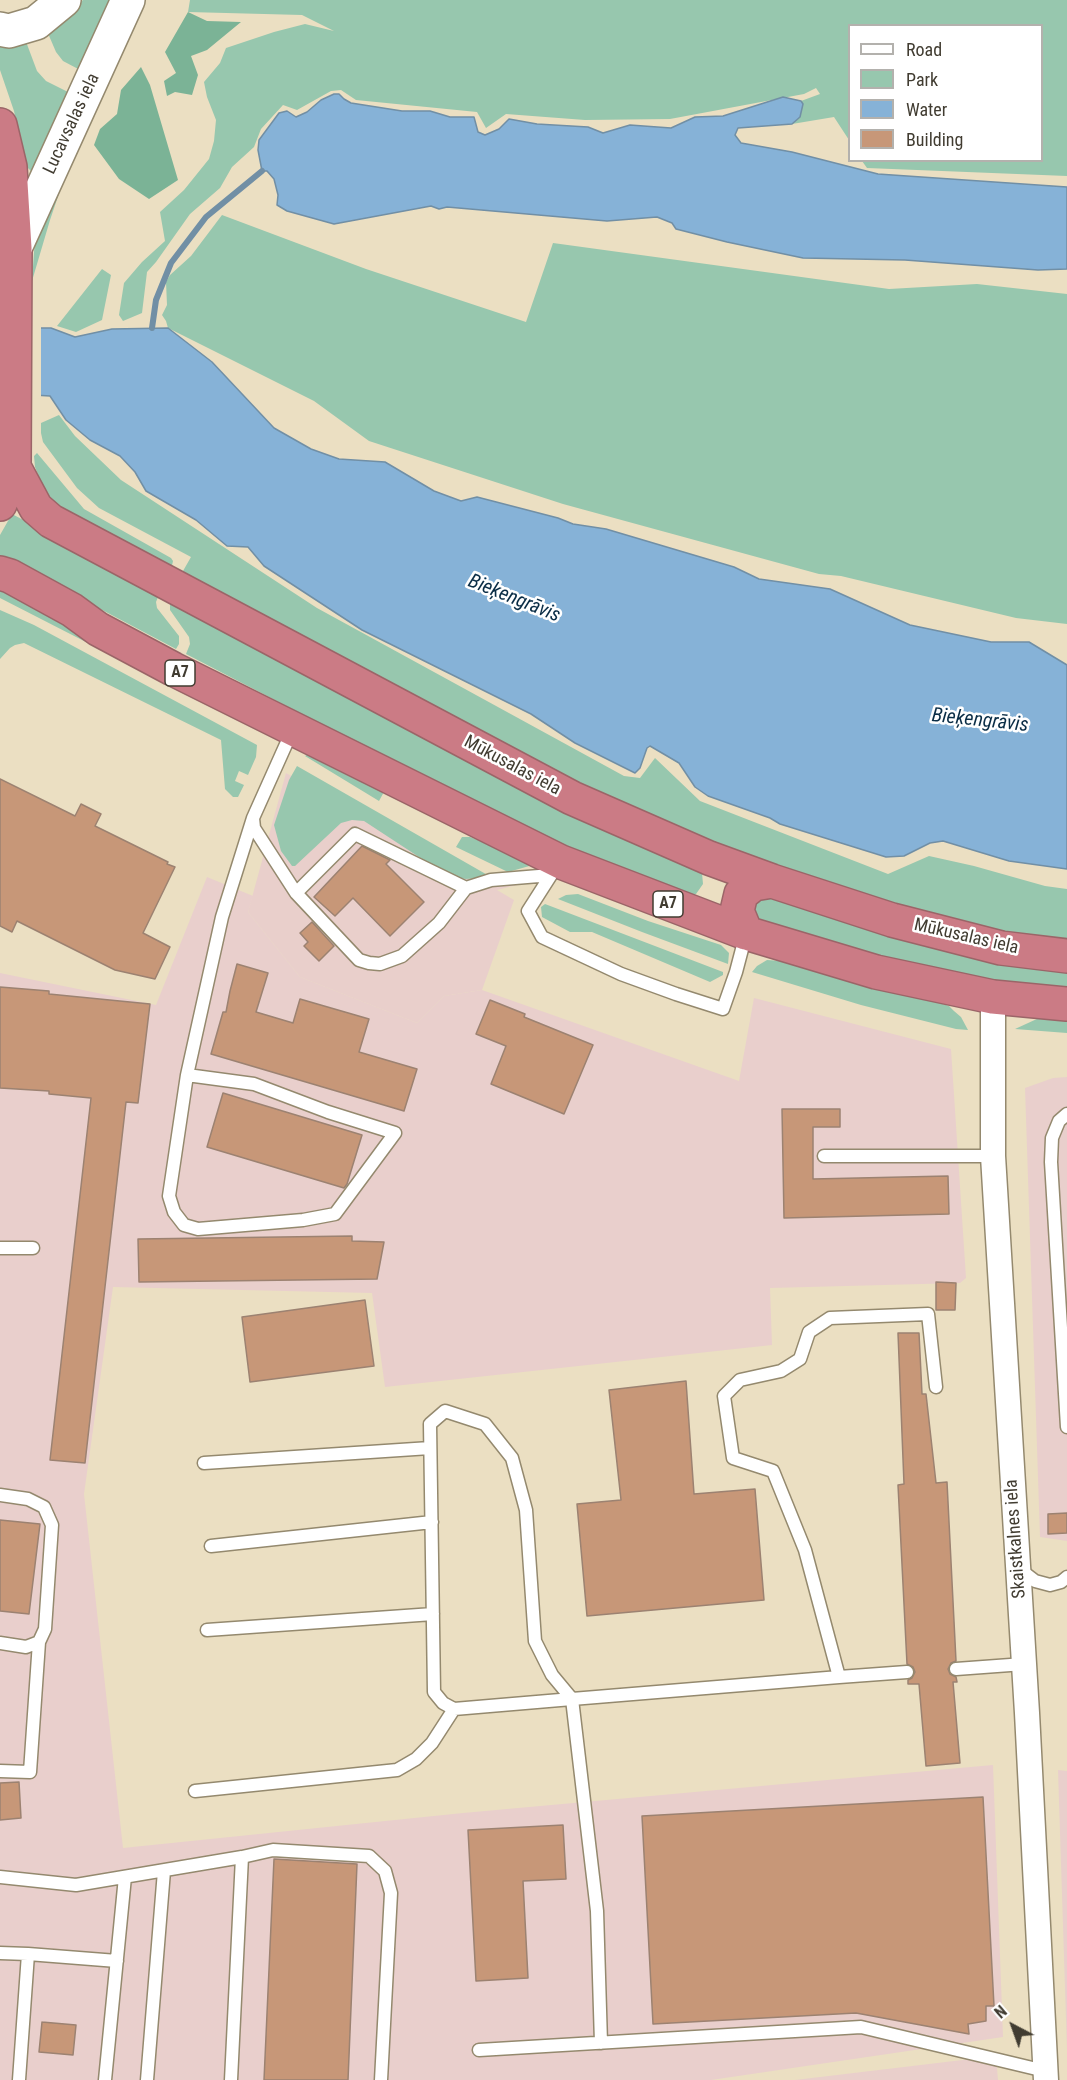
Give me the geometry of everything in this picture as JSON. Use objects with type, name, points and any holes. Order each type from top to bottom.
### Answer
[{"type":"highway","name":"Mūkusalas iela","points":[[0,125],[10,167],[15,248],[14,467],[0,504]]},
{"type":"highway","name":"Mūkusalas iela","points":[[14,467],[36,508],[51,521],[572,798],[709,858],[892,920],[1001,948],[1067,956]]},
{"type":"highway","name":"A7","points":[[0,573],[10,576],[72,610],[98,629],[556,868],[746,933],[876,972],[993,997],[1067,1004]]},
{"type":"highway","points":[[746,933],[737,911],[741,894],[754,884],[772,881]]},
{"type":"street","points":[[0,29],[9,32],[36,23],[64,0]]},
{"type":"street","name":"Lucavsalas iela","points":[[15,248],[128,0]]},
{"type":"street","name":"Skaistkalnes iela","points":[[993,997],[993,1156],[1046,2075]]},
{"type":"lane","points":[[187,1075],[254,1084],[328,1112],[395,1133],[335,1214],[303,1220],[198,1229],[184,1225],[174,1212],[169,1196],[187,1075],[222,917],[253,818],[293,730]]},
{"type":"lane","points":[[253,818],[254,828],[296,893],[359,960],[380,964],[402,956],[418,943],[439,923],[466,888],[491,880],[556,868]]},
{"type":"lane","points":[[296,893],[355,834],[466,888]]},
{"type":"lane","points":[[556,868],[528,911],[543,937],[621,974],[676,994],[723,1009],[746,933]]},
{"type":"lane","points":[[1067,1114],[1059,1121],[1052,1138],[1051,1162],[1067,1427]]},
{"type":"lane","points":[[824,1156],[993,1156]]},
{"type":"lane","points":[[0,1248],[33,1248]]},
{"type":"lane","points":[[839,1677],[805,1550],[773,1471],[733,1458],[724,1396],[740,1380],[781,1371],[800,1359],[809,1332],[830,1318],[928,1314],[936,1387]]},
{"type":"lane","points":[[601,2043],[597,1911],[572,1699],[552,1675],[535,1641],[526,1510],[512,1458],[485,1424],[445,1411],[430,1424],[434,1692],[443,1703],[454,1709],[572,1699],[839,1677],[907,1672]]},
{"type":"lane","points":[[204,1463],[430,1448]]},
{"type":"lane","points":[[0,1495],[28,1498],[44,1507],[52,1525],[45,1629],[39,1642],[30,1772],[0,1771]]},
{"type":"lane","points":[[211,1546],[432,1522]]},
{"type":"lane","points":[[1018,1567],[1035,1581],[1050,1585],[1061,1582],[1067,1577]]},
{"type":"lane","points":[[207,1630],[433,1614]]},
{"type":"lane","points":[[0,1643],[26,1647],[39,1642]]},
{"type":"lane","points":[[956,1669],[1024,1664]]},
{"type":"lane","points":[[195,1791],[397,1770],[416,1759],[432,1743],[454,1709]]},
{"type":"lane","points":[[0,1877],[76,1885],[273,1850],[369,1856],[385,1871],[391,1893],[381,2080]]},
{"type":"lane","points":[[231,2080],[242,1857]]},
{"type":"lane","points":[[147,2080],[164,1870]]},
{"type":"lane","points":[[105,2080],[125,1877]]},
{"type":"lane","points":[[0,1953],[117,1961]]},
{"type":"lane","points":[[19,2080],[28,1954]]},
{"type":"lane","points":[[480,2049],[861,2028],[1046,2075]]},
{"type":"shaded area","points":[[286,773],[475,878],[491,877],[525,883],[497,890],[514,900],[482,990],[444,996],[417,1023],[300,977],[248,912]]},
{"type":"shaded area","points":[[207,877],[253,896],[248,912],[300,977],[417,1023],[444,996],[482,990],[739,1081],[754,998],[951,1049],[966,1278],[960,1283],[770,1288],[772,1345],[385,1387],[372,1293],[113,1287],[84,1494],[123,1848],[463,1813],[993,1765],[1003,2037],[711,2080],[0,2080],[0,973],[156,1005]]},
{"type":"shaded area","points":[[1067,1077],[1067,1541],[1040,1537],[1025,1088],[1053,1078]]},
{"type":"shaded area","points":[[1058,1770],[1067,1771],[1067,2050]]},
{"type":"shaded area","points":[[996,2056],[998,2080],[795,2080]]},
{"type":"green space","points":[[83,0],[114,0],[82,71],[63,61],[56,52],[47,31]]},
{"type":"green space","points":[[190,0],[1067,0],[1067,176],[867,168],[863,162],[1043,162],[1043,24],[848,24],[848,138],[834,117],[792,124],[800,117],[803,104],[801,101],[820,94],[816,88],[804,94],[670,119],[585,120],[506,114],[486,128],[477,112],[356,100],[341,90],[331,91],[297,110],[283,105],[261,129],[254,147],[232,167],[220,188],[190,214],[147,272],[142,313],[123,321],[119,315],[124,283],[165,241],[160,212],[184,190],[209,159],[216,120],[204,82],[220,63],[226,48],[305,24],[334,31],[302,15],[188,12]]},
{"type":"green space","points":[[188,12],[207,21],[241,22],[207,50],[191,56],[198,75],[192,95],[175,92],[167,96],[164,81],[176,73],[165,52]]},
{"type":"green space","points":[[0,39],[25,39],[37,71],[46,81],[72,94],[36,170],[32,172],[26,166],[14,111],[0,70]]},
{"type":"green space","points":[[141,67],[150,85],[178,180],[149,199],[119,179],[94,145],[100,129],[117,114],[121,90]]},
{"type":"green space","points":[[71,158],[50,220],[32,281],[35,238]]},
{"type":"green space","points":[[222,215],[366,269],[526,322],[553,243],[889,289],[977,284],[1067,294],[1067,624],[1016,618],[841,576],[819,574],[563,504],[369,441],[314,401],[168,328],[162,315],[167,305],[166,282],[170,275],[191,256]]},
{"type":"green space","points":[[102,269],[111,275],[102,320],[76,332],[57,326]]},
{"type":"green space","points":[[59,415],[75,436],[121,480],[317,608],[624,776],[640,778],[655,758],[700,801],[888,874],[929,856],[1045,886],[1067,889],[1067,947],[844,894],[653,822],[179,578],[191,557],[99,508],[77,488],[43,442],[41,423]]},
{"type":"green space","points":[[37,453],[84,509],[171,558],[173,561],[171,570],[74,517],[52,501],[45,492],[35,467],[34,456]]},
{"type":"green space","points":[[12,514],[160,592],[156,602],[157,608],[179,636],[176,649],[0,556],[0,535]]},
{"type":"green space","points":[[0,584],[160,680],[0,598]]},
{"type":"green space","points":[[170,600],[628,841],[697,865],[702,873],[703,884],[696,894],[686,899],[551,843],[186,654],[190,644],[189,637],[170,610]]},
{"type":"green space","points":[[0,610],[34,625],[257,745],[256,757],[248,775],[239,771],[235,781],[244,785],[238,797],[233,797],[225,789],[221,740],[24,643],[10,648],[0,659]]},
{"type":"green space","points":[[310,753],[385,790],[379,801],[305,756]]},
{"type":"green space","points":[[297,766],[491,877],[466,879],[448,876],[364,821],[352,820],[341,823],[295,866],[292,866],[281,851],[274,825],[289,780]]},
{"type":"green space","points":[[462,837],[470,837],[503,850],[533,865],[508,872],[456,847]]},
{"type":"green space","points":[[772,893],[1067,971],[1067,994],[878,961],[761,926],[755,917],[754,907],[760,897]]},
{"type":"green space","points":[[578,894],[648,921],[721,945],[729,953],[728,964],[558,899],[566,895]]},
{"type":"green space","points":[[545,904],[723,972],[723,975],[710,982],[592,932],[570,932],[542,917],[541,907]]},
{"type":"green space","points":[[767,960],[782,961],[949,1006],[961,1017],[968,1030],[861,1005],[752,972]]},
{"type":"green space","points":[[1039,1018],[1067,1019],[1067,1033],[1015,1029]]},
{"type":"water","points":[[334,94],[339,94],[351,103],[402,111],[430,111],[450,117],[474,117],[478,132],[485,135],[499,129],[509,119],[537,124],[588,127],[603,133],[630,125],[671,128],[695,117],[723,116],[783,97],[801,101],[803,104],[800,117],[792,124],[738,128],[735,135],[741,143],[792,152],[878,174],[1067,187],[1067,269],[1038,270],[905,260],[803,258],[676,229],[672,223],[657,217],[607,221],[447,207],[439,209],[431,206],[334,224],[287,211],[277,205],[278,195],[274,179],[267,171],[262,171],[258,150],[259,140],[279,113],[287,111],[296,117]]},
{"type":"water","name":"Bieķengrāvis","points":[[0,328],[51,328],[75,337],[112,329],[168,328],[212,362],[274,428],[311,449],[339,459],[385,462],[434,491],[461,501],[477,497],[573,524],[606,529],[734,567],[759,579],[830,589],[910,625],[991,642],[1029,642],[1067,665],[1067,869],[1009,861],[943,841],[930,843],[904,856],[886,857],[780,824],[770,818],[708,796],[695,787],[679,763],[650,746],[647,748],[640,768],[635,773],[575,743],[531,714],[362,630],[264,566],[248,547],[227,546],[196,520],[146,491],[135,472],[120,456],[90,440],[66,420],[50,396],[0,393]]},
{"type":"pier","points":[[0,325],[41,326],[41,399],[0,396]]},
{"type":"building","points":[[0,779],[75,816],[81,804],[101,814],[95,826],[175,867],[143,933],[170,947],[155,979],[115,970],[17,921],[12,932],[0,926]]},
{"type":"building","points":[[362,846],[390,860],[386,864],[424,902],[390,936],[353,898],[335,916],[314,897]]},
{"type":"building","points":[[312,922],[334,946],[319,961],[304,946],[308,942],[300,933]]},
{"type":"building","points":[[237,964],[268,973],[256,1012],[293,1023],[300,999],[369,1019],[359,1052],[417,1069],[404,1111],[211,1054],[223,1012],[226,1012]]},
{"type":"building","points":[[0,987],[150,1004],[138,1103],[126,1102],[85,1463],[50,1460],[91,1098],[49,1094],[49,1091],[0,1088]]},
{"type":"building","points":[[490,1000],[525,1014],[524,1017],[593,1045],[564,1114],[491,1084],[506,1046],[476,1034]]},
{"type":"building","points":[[223,1093],[362,1135],[344,1188],[207,1147]]},
{"type":"building","points":[[782,1109],[840,1109],[840,1127],[813,1127],[813,1179],[948,1176],[949,1214],[784,1218]]},
{"type":"building","points":[[352,1236],[352,1241],[384,1242],[377,1279],[139,1282],[138,1239]]},
{"type":"building","points":[[936,1282],[956,1283],[955,1310],[936,1310]]},
{"type":"building","points":[[365,1300],[374,1366],[250,1382],[242,1317]]},
{"type":"building","points":[[898,1333],[919,1333],[922,1394],[926,1394],[936,1483],[947,1482],[956,1661],[951,1663],[948,1669],[950,1674],[956,1677],[957,1682],[953,1682],[960,1763],[926,1766],[919,1684],[908,1684],[908,1680],[915,1672],[913,1667],[907,1664],[898,1485],[904,1484]]},
{"type":"building","points":[[686,1381],[694,1494],[755,1489],[764,1600],[587,1616],[577,1504],[621,1500],[609,1390]]},
{"type":"building","points":[[1067,1513],[1067,1533],[1048,1534],[1048,1514]]},
{"type":"building","points":[[0,1520],[40,1524],[29,1614],[0,1611]]},
{"type":"building","points":[[19,1782],[21,1818],[0,1820],[0,1783]]},
{"type":"building","points":[[983,1797],[994,2006],[986,2006],[986,2021],[968,2024],[969,2034],[856,2013],[653,2024],[642,1816]]},
{"type":"building","points":[[563,1825],[566,1879],[523,1881],[528,1978],[476,1981],[468,1830]]},
{"type":"building","points":[[274,1859],[357,1864],[348,2080],[264,2080]]},
{"type":"building","points":[[42,2022],[76,2025],[73,2055],[39,2052]]},
{"type":"waterway","points":[[152,328],[156,300],[171,263],[206,217],[262,171]]}]
